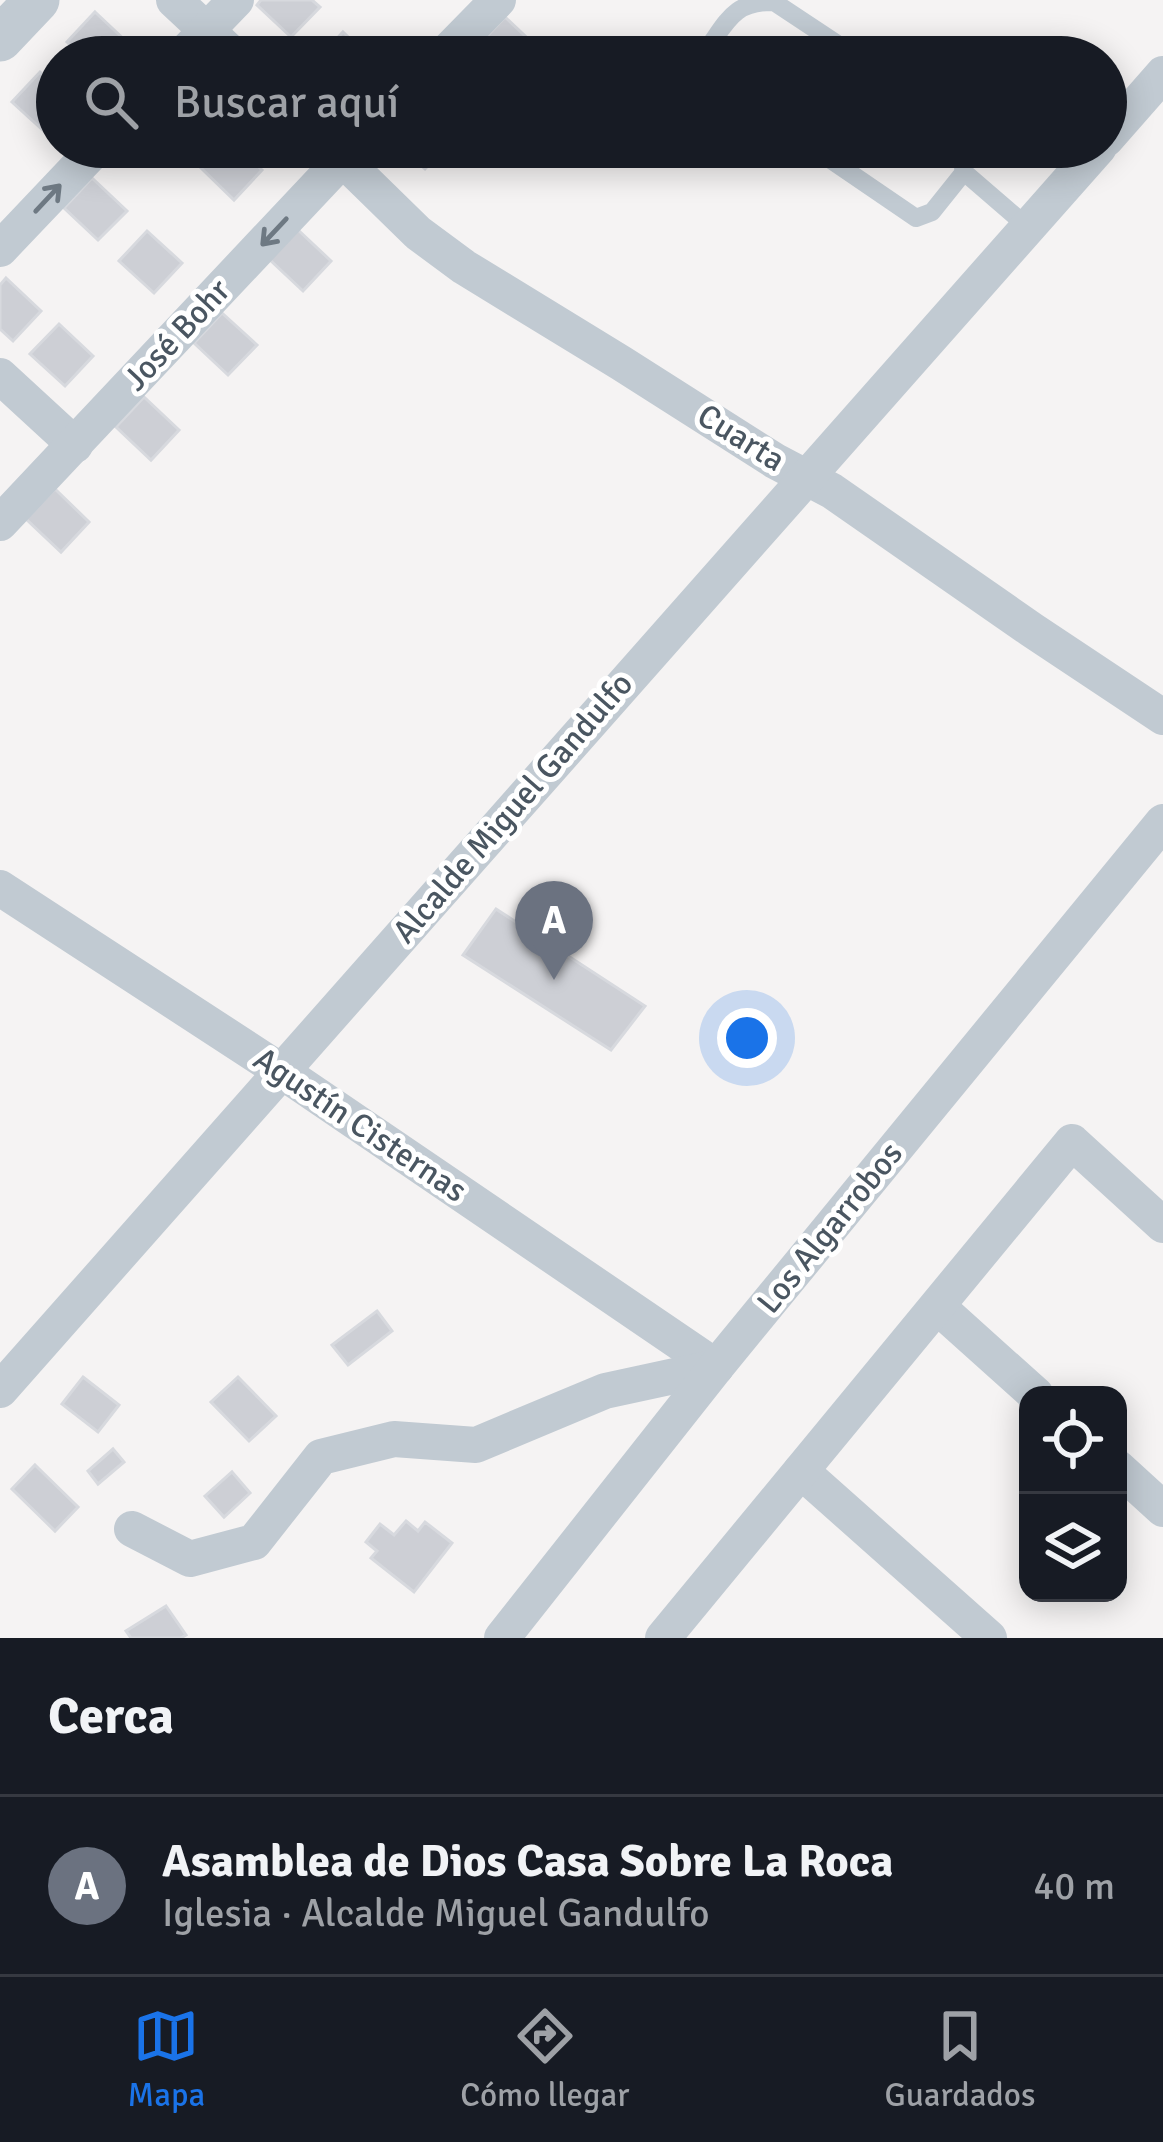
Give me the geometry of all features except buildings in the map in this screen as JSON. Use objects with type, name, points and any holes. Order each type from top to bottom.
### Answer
[{"type":"street","points":[[0,39],[37,0]]},
{"type":"street","points":[[173,0],[190,36]]},
{"type":"street","points":[[202,36],[236,0]]},
{"type":"street","points":[[463,36],[498,0]]},
{"type":"street","points":[[1127,115],[1163,74]]},
{"type":"street","points":[[0,249],[77,168]]},
{"type":"street","name":"José Bohr","points":[[0,523],[327,168]]},
{"type":"street","name":"Cuarta","points":[[358,168],[418,233],[464,267],[775,461],[832,490],[1163,717]]},
{"type":"street","name":"Alcalde Miguel Gandulfo","points":[[0,1390],[1081,168]]},
{"type":"street","points":[[0,376],[75,445]]},
{"type":"street","name":"Los Algarrobos","points":[[502,1638],[716,1366],[1163,822]]},
{"type":"street","name":"Agustín Cisternas","points":[[0,888],[281,1071],[716,1366]]},
{"type":"street","points":[[678,1632],[800,1472],[1072,1142],[1163,1225]]},
{"type":"street","points":[[938,1307],[1026,1386]]},
{"type":"street","points":[[132,1529],[190,1559],[254,1542],[321,1457],[394,1438],[476,1445],[604,1391],[716,1366]]},
{"type":"street","points":[[800,1472],[989,1638]]},
{"type":"street","points":[[1127,1476],[1163,1509]]},
{"type":"lane","points":[[719,36],[739,7],[774,2],[825,36]]},
{"type":"lane","points":[[843,168],[916,218],[932,212],[964,172]]},
{"type":"lane","points":[[963,168],[1029,228]]},
{"type":"place","name":"Asamblea de Dios Casa Sobre La Roca","points":[[554,980]]}]
